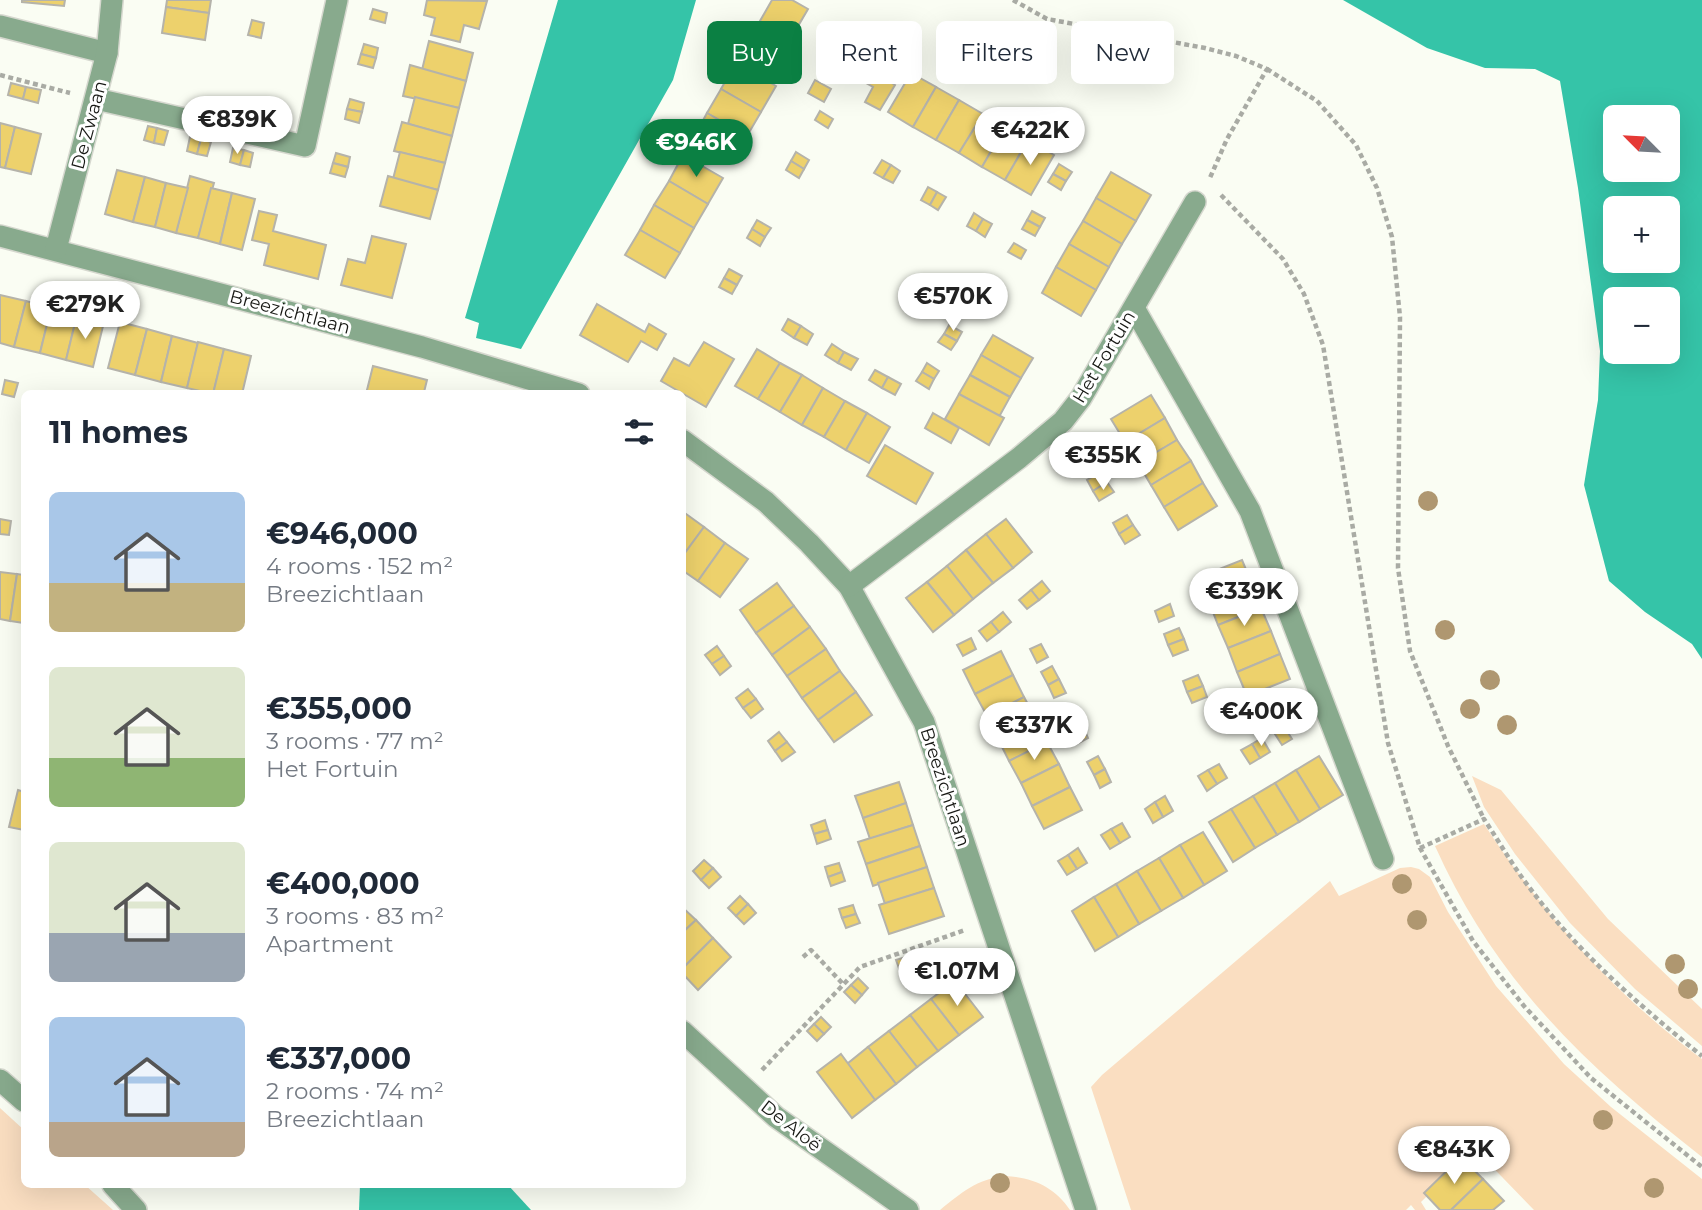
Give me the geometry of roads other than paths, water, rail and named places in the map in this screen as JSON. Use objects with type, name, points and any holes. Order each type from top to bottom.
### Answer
[{"type":"street","name":"De Zwaan","points":[[56,249],[107,53],[112,0]]},
{"type":"street","points":[[96,99],[305,146],[337,0]]},
{"type":"street","points":[[0,26],[107,53]]},
{"type":"street","name":"Het Fortuin","points":[[849,586],[1019,458],[1063,421],[1081,398],[1195,202]]},
{"type":"street","name":"Breezichtlaan","points":[[0,236],[450,355],[565,390]]},
{"type":"street","points":[[1134,308],[1250,511],[1383,859]]},
{"type":"street","name":"Breezichtlaan","points":[[686,443],[766,502],[809,542],[849,586],[924,722],[1086,1210]]},
{"type":"street","name":"De Aloë","points":[[686,1035],[776,1117],[908,1210]]},
{"type":"street","points":[[0,1080],[21,1098]]},
{"type":"street","points":[[116,1188],[136,1210]]}]
